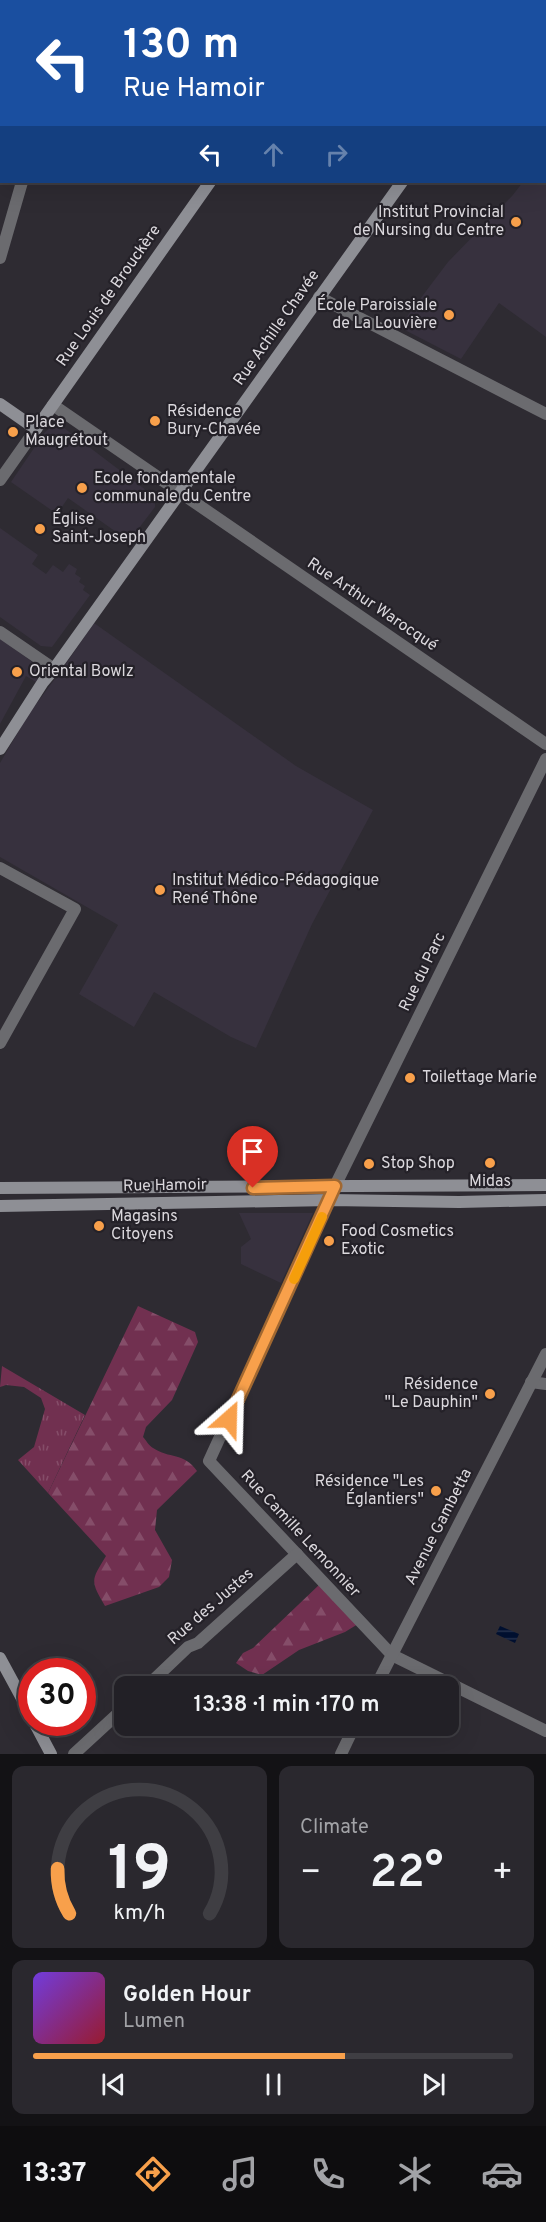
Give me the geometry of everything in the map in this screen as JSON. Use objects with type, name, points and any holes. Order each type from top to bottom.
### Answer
[{"type":"street","points":[[0,258],[22,183]]},
{"type":"street","name":"Rue Louis de Brouckère","points":[[36,429],[209,183]]},
{"type":"street","name":"Rue Achille Chavée","points":[[0,749],[43,682],[401,183]]},
{"type":"street","points":[[319,297],[546,414]]},
{"type":"street","points":[[0,404],[36,429],[0,480]]},
{"type":"street","name":"Rue Arthur Warocqué","points":[[52,405],[546,744]]},
{"type":"street","points":[[0,632],[54,669]]},
{"type":"street","name":"Rue du Parc","points":[[330,1200],[546,759]]},
{"type":"street","points":[[0,868],[75,909],[0,1043]]},
{"type":"street","name":"Rue Hamoir","points":[[0,1188],[546,1185]]},
{"type":"street","name":"Rue Hamoir","points":[[0,1206],[330,1200],[459,1202],[546,1200]]},
{"type":"street","name":"Rue Camille Lemonnier","points":[[330,1200],[209,1461],[392,1655]]},
{"type":"street","name":"Avenue Gambetta","points":[[381,1676],[546,1354]]},
{"type":"street","points":[[531,1382],[546,1384]]},
{"type":"street","name":"Rue des Justes","points":[[158,1676],[188,1647],[198,1643],[297,1554]]},
{"type":"street","points":[[392,1655],[546,1731]]},
{"type":"street","points":[[0,1658],[18,1691]]},
{"type":"street","points":[[74,1754],[114,1717]]},
{"type":"street","points":[[41,1736],[51,1754]]},
{"type":"street","points":[[340,1754],[350,1736]]},
{"type":"shaded area","name":"Institut Provincial de Nursing du Centre","points":[[522,183],[546,183],[546,337],[499,303],[461,359],[399,327],[448,262]]},
{"type":"shaded area","name":"Ecole fondamentale communale du Centre","points":[[53,426],[64,428],[155,497],[155,507],[129,541],[68,498],[57,514],[11,482],[45,432]]},
{"type":"shaded area","points":[[0,528],[38,555],[32,564],[46,574],[53,565],[63,572],[69,564],[77,569],[75,574],[81,578],[79,582],[85,586],[83,590],[90,595],[52,647],[41,646],[0,617]]},
{"type":"shaded area","points":[[94,623],[296,766],[373,810],[312,924],[256,1048],[231,1037],[154,992],[134,1027],[79,994],[118,925],[0,857],[0,763],[28,715]]},
{"type":"shaded area","points":[[0,638],[39,667],[39,674],[36,682],[26,676],[0,724]]},
{"type":"shaded area","points":[[239,1213],[313,1213],[281,1283],[241,1264],[241,1247],[251,1239]]},
{"type":"green space","points":[[138,1306],[195,1332],[198,1342],[172,1400],[146,1427],[143,1437],[153,1448],[182,1458],[197,1471],[157,1510],[155,1530],[172,1560],[169,1577],[159,1587],[105,1606],[94,1581],[106,1556],[48,1493]]},
{"type":"green space","points":[[2,1366],[85,1415],[48,1493],[18,1460],[34,1447],[45,1409],[41,1398],[24,1387],[6,1385],[0,1387]]},
{"type":"green space","points":[[320,1584],[358,1624],[345,1632],[299,1650],[262,1675],[248,1671],[236,1663],[243,1653],[253,1648]]},
{"type":"water","points":[[500,1626],[519,1634],[515,1643],[496,1634]]},
{"type":"slow traffic","points":[[294,1279],[322,1217]]},
{"type":"place","name":"Institut Provincial de Nursing du Centre","points":[[516,222]]},
{"type":"place","name":"École Paroissiale de La Louvière","points":[[449,315]]},
{"type":"place","name":"Résidence Bury-Chavée","points":[[155,421]]},
{"type":"place","name":"Place Maugrétout","points":[[13,432]]},
{"type":"place","name":"Ecole fondamentale communale du Centre","points":[[82,488]]},
{"type":"place","name":"Église Saint-Joseph","points":[[40,529]]},
{"type":"place","name":"Oriental Bowlz","points":[[17,672]]},
{"type":"place","name":"Institut Médico-Pédagogique René Thône","points":[[160,890]]},
{"type":"place","name":"Toilettage Marie","points":[[410,1078]]},
{"type":"place","name":"Midas","points":[[490,1163]]},
{"type":"place","name":"Stop Shop","points":[[369,1164]]},
{"type":"place","name":"Magasins Citoyens","points":[[99,1226]]},
{"type":"place","name":"Food Cosmetics Exotic","points":[[329,1241]]},
{"type":"place","name":"Résidence \"Le Dauphin\"","points":[[490,1394]]},
{"type":"place","name":"Résidence \"Les Églantiers\"","points":[[436,1491]]},
{"type":"route","points":[[229,1419],[335,1186],[253,1188]]}]
